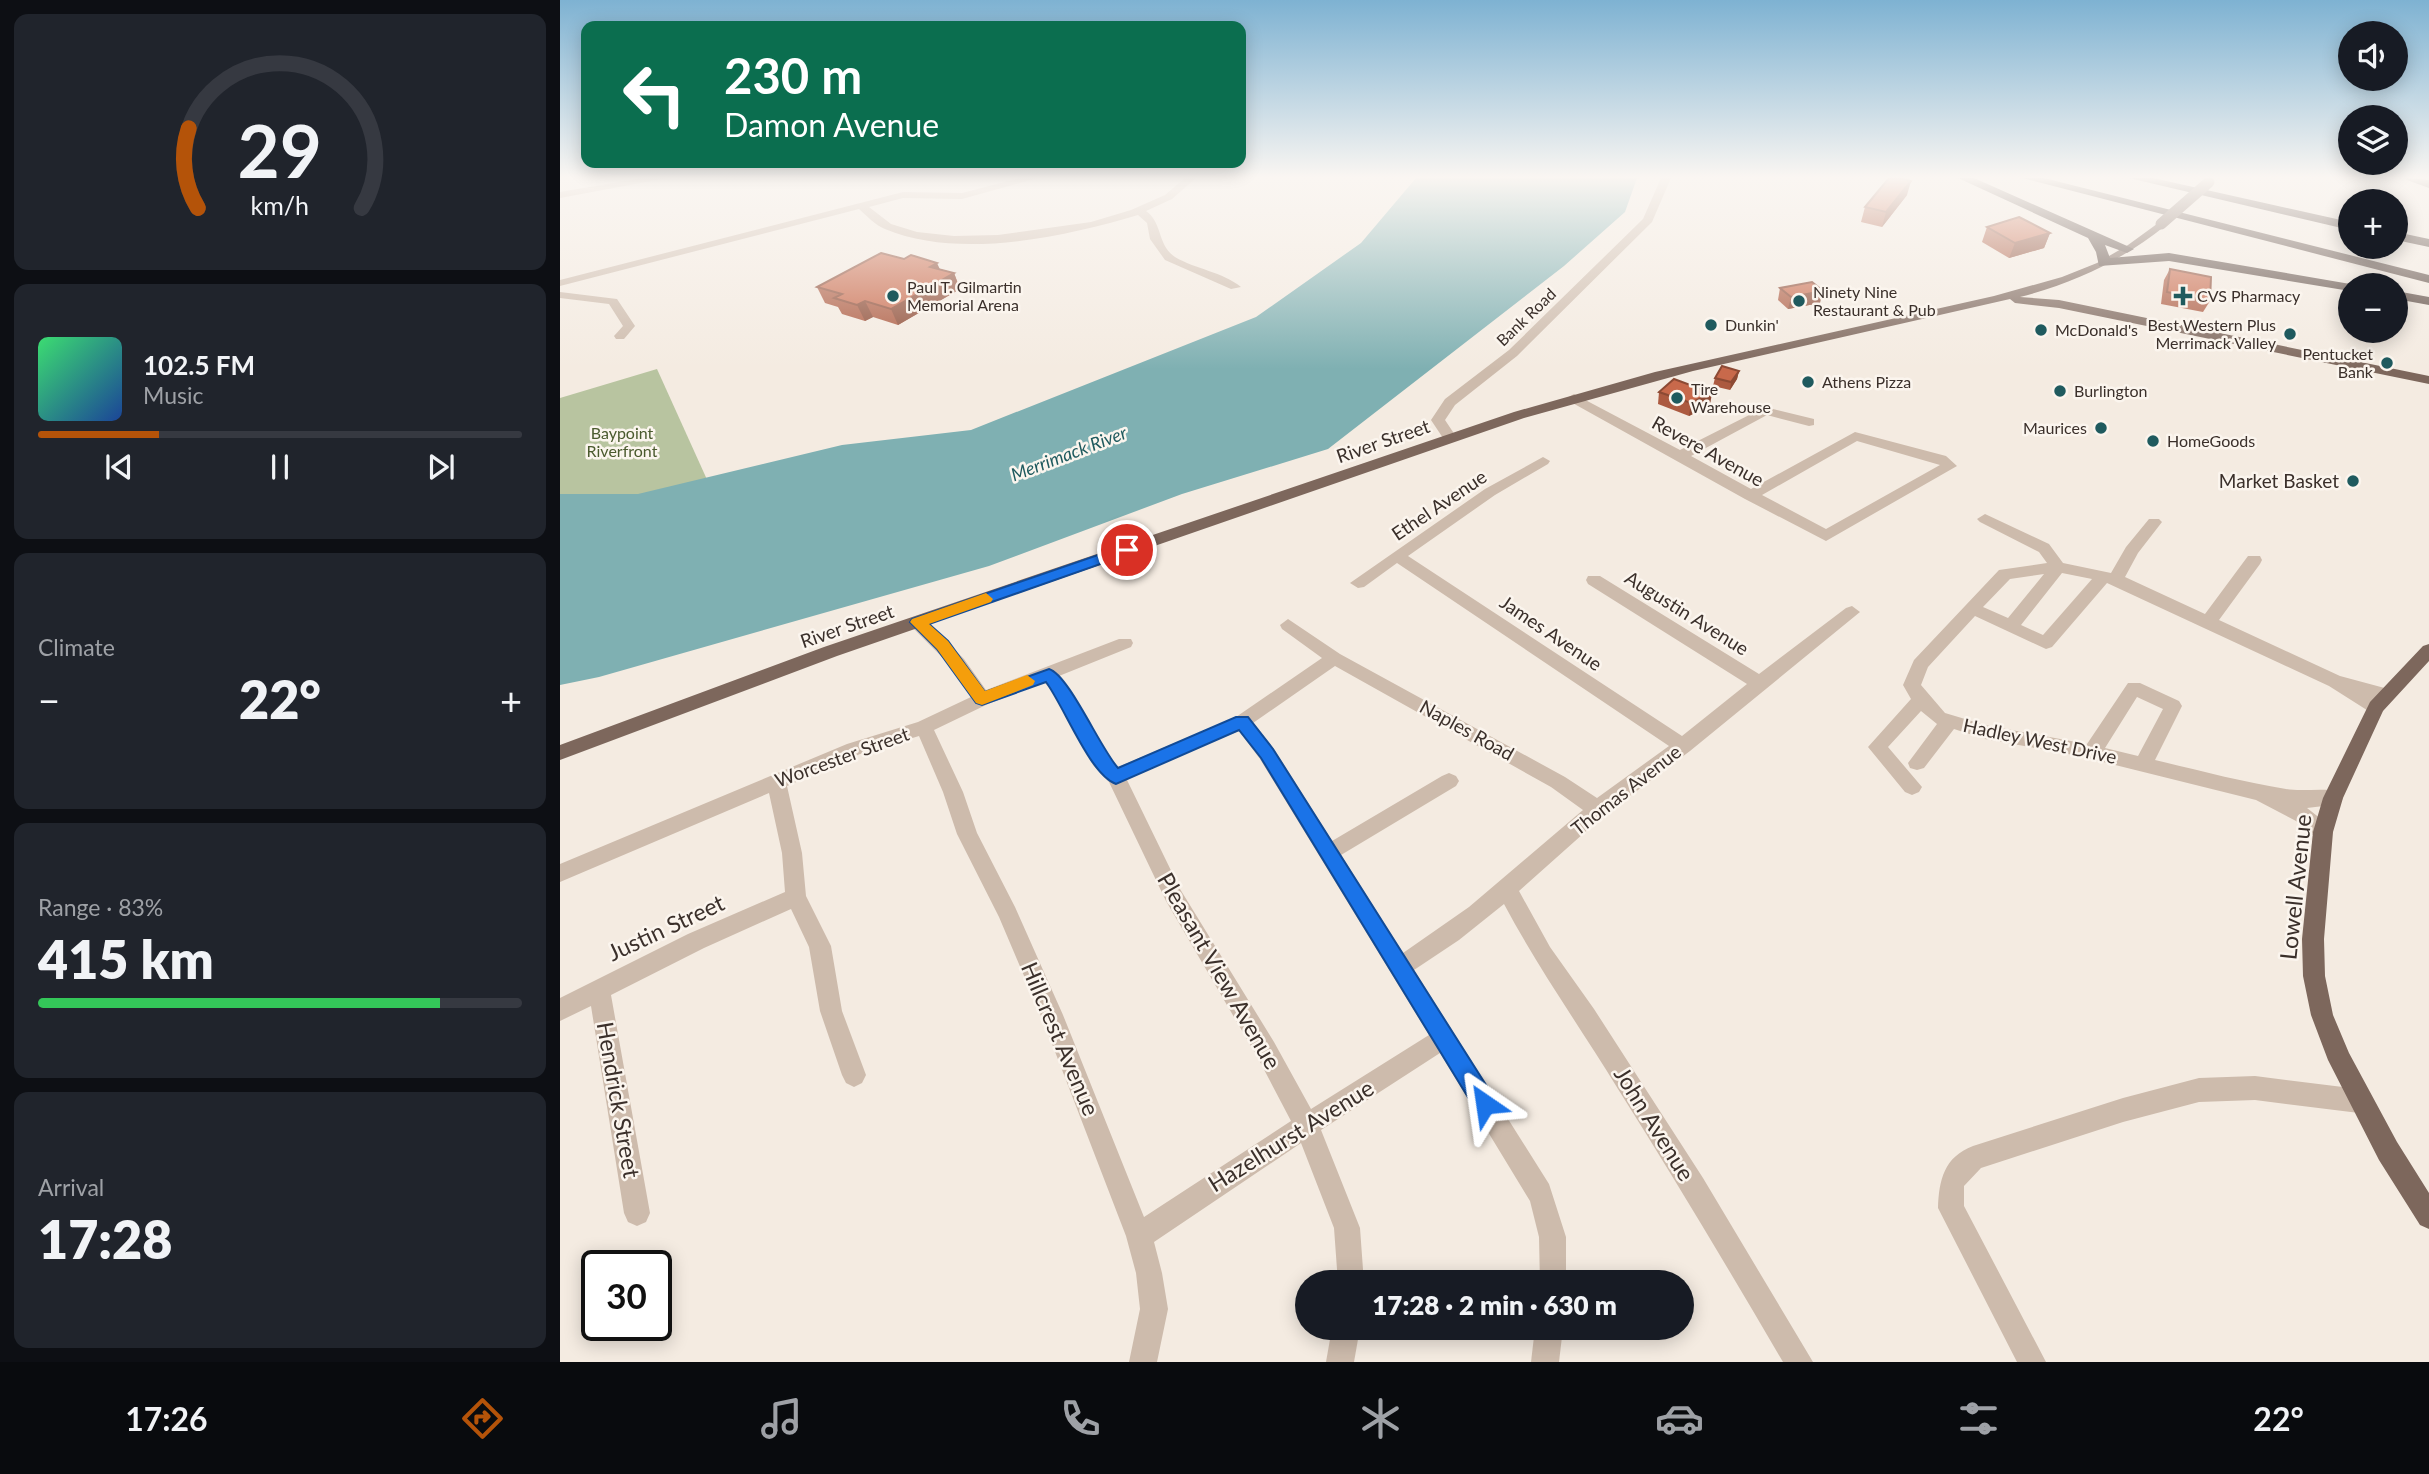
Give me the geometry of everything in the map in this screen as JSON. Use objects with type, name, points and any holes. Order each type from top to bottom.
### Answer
[{"type":"highway","points":[[2096,242],[2104,252],[2104,264],[2151,257],[2208,262],[2338,285]]},
{"type":"highway","points":[[2106,242],[2127,249]]},
{"type":"highway","points":[[2146,242],[2208,262]]},
{"type":"highway","points":[[2276,242],[2429,286]]},
{"type":"highway","points":[[2278,242],[2429,279]]},
{"type":"highway","points":[[2408,297],[2429,301]]},
{"type":"main road","name":"River Street","points":[[560,753],[673,708],[1450,438],[1574,398],[1693,366],[2032,289],[2104,264],[2139,242]]},
{"type":"main road","points":[[2032,289],[2059,304]]},
{"type":"main road","points":[[1987,300],[2031,300],[2059,304],[2429,380]]},
{"type":"main road","name":"Lowell Avenue","points":[[2429,650],[2381,701],[2333,798],[2323,832],[2313,939],[2314,976],[2322,1014],[2359,1101],[2429,1216]]},
{"type":"street","points":[[560,283],[722,242]]},
{"type":"street","points":[[1157,242],[1169,258],[1235,287]]},
{"type":"street","name":"Bank Road","points":[[1450,438],[1438,420],[1440,413],[1450,402],[1513,353],[1626,242]]},
{"type":"street","points":[[560,295],[613,301],[629,326],[620,336]]},
{"type":"street","name":"Revere Avenue","points":[[1574,398],[1678,457],[1750,496],[1826,536],[1951,466],[1941,459],[1856,436],[1750,496]]},
{"type":"street","points":[[1678,457],[1765,411],[1809,422]]},
{"type":"street","name":"Ethel Avenue","points":[[1358,583],[1490,492],[1543,461]]},
{"type":"street","points":[[1985,519],[2044,548],[2057,566]]},
{"type":"street","points":[[1971,608],[2046,643],[2110,578],[2154,522]]},
{"type":"street","name":"James Avenue","points":[[1397,556],[1683,746]]},
{"type":"street","points":[[2209,621],[2254,560]]},
{"type":"street","points":[[2011,626],[2057,566]]},
{"type":"street","points":[[1912,787],[1877,747],[1921,700],[1912,685],[1920,664],[2005,574],[2057,566],[2110,578],[2381,701]]},
{"type":"street","name":"Augustin Avenue","points":[[1594,580],[1758,682]]},
{"type":"street","name":"Thomas Avenue","points":[[1399,967],[1426,952],[1507,889],[1597,810],[1683,746],[1758,682],[1853,612]]},
{"type":"street","points":[[918,622],[943,645],[982,699]]},
{"type":"street","name":"Naples Road","points":[[1288,625],[1334,658],[1359,669],[1558,782],[1597,810]]},
{"type":"street","name":"Worcester Street","points":[[560,873],[854,749],[924,727],[982,699],[1125,642]]},
{"type":"street","points":[[1116,777],[1161,755],[1242,722],[1334,658]]},
{"type":"street","name":"Pleasant View Avenue","points":[[1049,674],[1064,694],[1100,760],[1116,777],[1173,895],[1266,1050],[1307,1126],[1347,1228],[1352,1270]]},
{"type":"street","points":[[2092,752],[2134,688],[2173,706],[2143,764]]},
{"type":"street","name":"Hadley West Drive","points":[[1921,700],[1939,718],[1984,732],[2092,752],[2261,793],[2305,800],[2333,798]]},
{"type":"street","points":[[1917,763],[1950,721]]},
{"type":"street","points":[[1242,722],[1267,754],[1540,1193],[1548,1210],[1554,1242],[1553,1270]]},
{"type":"street","name":"Hillcrest Avenue","points":[[924,727],[953,792],[967,834],[1008,915],[1055,1023],[1139,1236],[1149,1273],[1154,1309],[1143,1362]]},
{"type":"street","points":[[776,781],[792,853],[796,897],[820,946],[831,1011],[854,1075]]},
{"type":"street","points":[[1328,853],[1449,781]]},
{"type":"street","name":"Hadley West Drive","points":[[2261,793],[2302,815],[2323,832]]},
{"type":"street","name":"John Avenue","points":[[1507,889],[1542,954],[1586,1017],[1679,1164],[1799,1362]]},
{"type":"street","name":"Justin Street","points":[[560,1010],[599,988],[796,897]]},
{"type":"street","name":"Hendrick Street","points":[[599,988],[637,1213]]},
{"type":"street","name":"Hazelhurst Avenue","points":[[1139,1236],[1228,1175],[1444,1038]]},
{"type":"street","points":[[2032,1362],[1951,1208],[1952,1181],[1973,1158],[2123,1110],[2199,1090],[2255,1088],[2359,1101]]},
{"type":"street","points":[[1340,1362],[1344,1340]]},
{"type":"street","points":[[1545,1362],[1548,1340]]},
{"type":"green space","name":"Baypoint Riverfront","points":[[657,369],[709,484],[631,503],[560,504],[560,398]]},
{"type":"water","name":"Merrimack River","points":[[1592,242],[1564,266],[1328,449],[1182,494],[989,566],[599,677],[560,685],[560,494],[638,494],[842,445],[971,430],[1256,317],[1361,243]]},
{"type":"building","points":[[881,253],[904,259],[911,255],[937,263],[930,267],[954,273],[891,309],[865,301],[857,305],[834,298],[842,294],[817,287]]},
{"type":"building","points":[[2170,269],[2211,277],[2210,301],[2167,292]]},
{"type":"building","points":[[1812,282],[1823,291],[1791,297],[1780,288]]},
{"type":"building","points":[[1722,366],[1739,371],[1731,382],[1715,378]]},
{"type":"building","points":[[1674,379],[1712,393],[1691,403],[1659,392]]},
{"type":"slow traffic","points":[[986,599],[918,622],[958,663],[982,699],[1027,681]]},
{"type":"place","name":"Paul T. Gilmartin Memorial Arena","points":[[893,296]]},
{"type":"place","name":"CVS Pharmacy","points":[[2183,296]]},
{"type":"place","name":"Ninety Nine Restaurant & Pub","points":[[1799,301]]},
{"type":"place","name":"Dunkin'","points":[[1711,325]]},
{"type":"place","name":"McDonald's","points":[[2041,330]]},
{"type":"place","name":"Best Western Plus Merrimack Valley","points":[[2290,334]]},
{"type":"place","name":"Pentucket Bank","points":[[2387,363]]},
{"type":"place","name":"Athens Pizza","points":[[1808,382]]},
{"type":"place","name":"Burlington","points":[[2060,391]]},
{"type":"place","name":"Tire Warehouse","points":[[1677,398]]},
{"type":"place","name":"Maurices","points":[[2101,428]]},
{"type":"place","name":"HomeGoods","points":[[2153,441]]},
{"type":"place","name":"Market Basket","points":[[2353,481]]},
{"type":"route","points":[[1127,550],[918,622],[958,663],[982,699],[1049,674],[1064,694],[1100,760],[1116,777],[1194,740],[1242,722],[1267,754],[1485,1104]]}]
